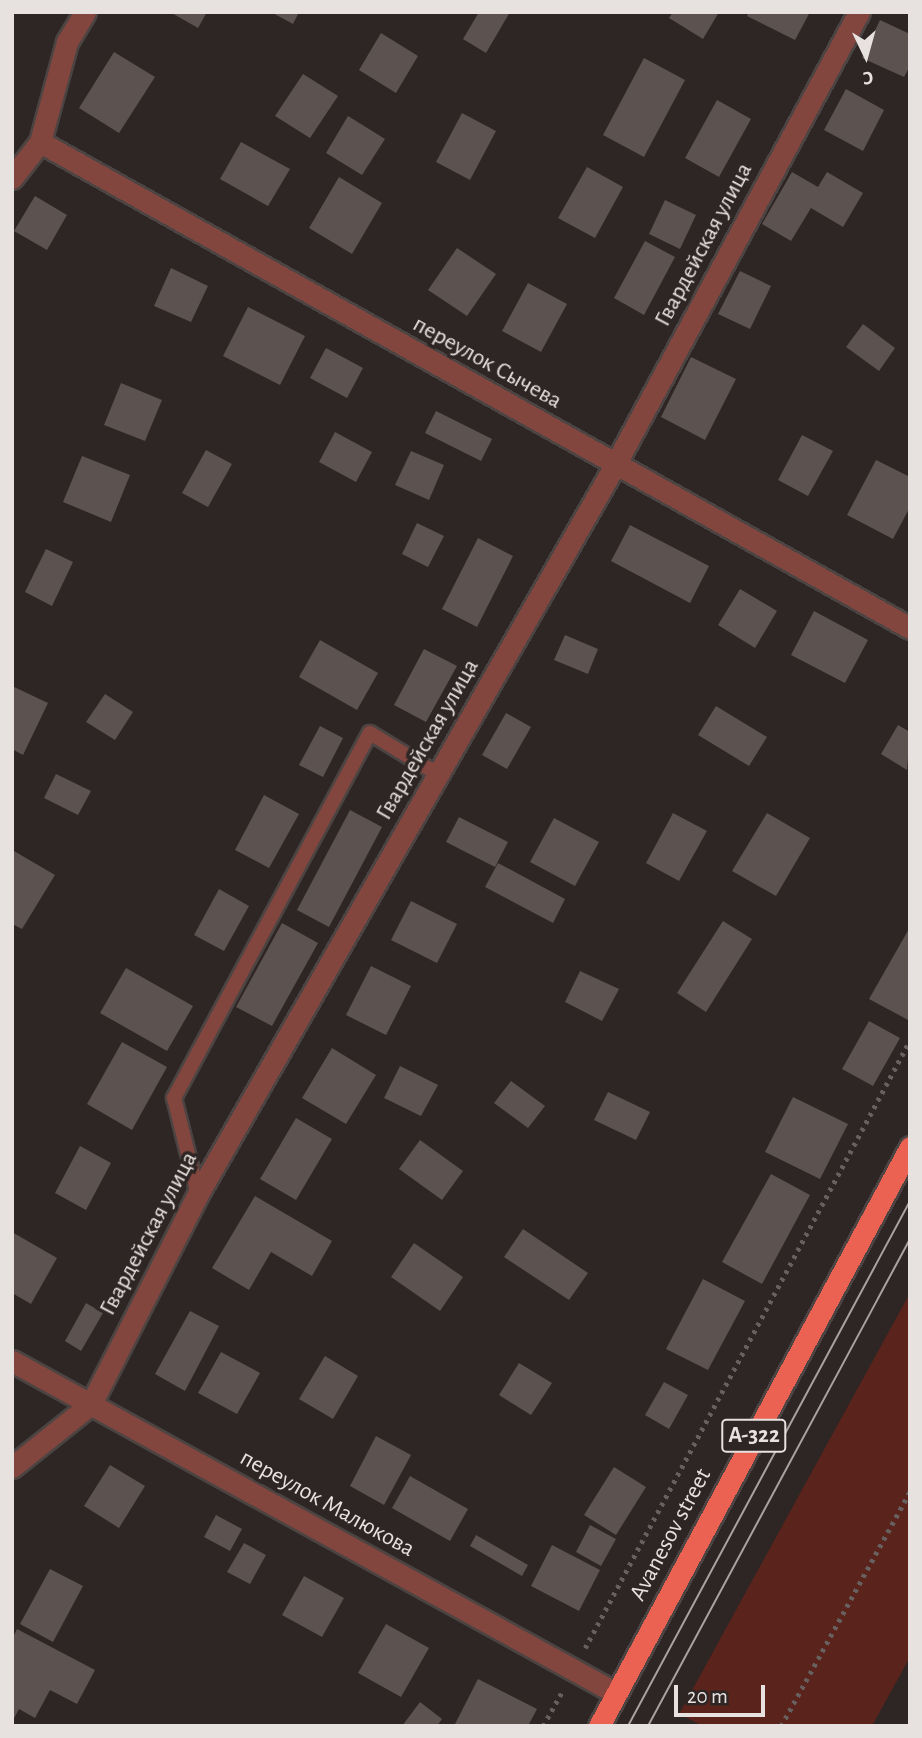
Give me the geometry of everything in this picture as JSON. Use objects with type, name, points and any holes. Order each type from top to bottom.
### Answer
[{"type":"highway","name":"Avanesov street","points":[[599,1726],[910,1147]]},
{"type":"street","points":[[12,178],[40,142],[67,42],[85,12]]},
{"type":"street","name":"Гвардейская улица","points":[[12,1467],[91,1404],[198,1194],[615,465],[859,12]]},
{"type":"street","name":"переулок Сычева","points":[[40,142],[910,628]]},
{"type":"street","name":"переулок Малюкова","points":[[12,1361],[616,1693]]},
{"type":"lane","points":[[198,1194],[174,1098],[370,733],[439,775]]},
{"type":"path","points":[[543,1726],[910,1040]]},
{"type":"path","points":[[781,1726],[910,1490]]},
{"type":"shaded area","points":[[910,1293],[910,1657],[872,1726],[703,1726],[679,1714]]},
{"type":"building","points":[[170,12],[207,12],[198,28]]},
{"type":"building","points":[[271,12],[299,12],[293,24]]},
{"type":"building","points":[[479,12],[510,12],[486,53],[463,39]]},
{"type":"building","points":[[673,12],[719,12],[703,39],[669,18]]},
{"type":"building","points":[[749,12],[810,12],[795,40],[747,16]]},
{"type":"building","points":[[880,20],[910,34],[910,66],[904,77],[862,58]]},
{"type":"building","points":[[381,33],[418,56],[396,93],[359,70]]},
{"type":"building","points":[[114,52],[155,77],[119,133],[79,108]]},
{"type":"building","points":[[644,58],[685,80],[644,157],[603,135]]},
{"type":"building","points":[[303,74],[338,96],[310,138],[275,116]]},
{"type":"building","points":[[846,89],[884,110],[863,151],[824,130]]},
{"type":"building","points":[[717,100],[751,119],[719,177],[685,158]]},
{"type":"building","points":[[462,113],[496,131],[470,180],[436,162]]},
{"type":"building","points":[[348,116],[385,139],[362,175],[326,153]]},
{"type":"building","points":[[241,142],[290,169],[268,206],[220,179]]},
{"type":"building","points":[[587,167],[623,187],[595,238],[558,218]]},
{"type":"building","points":[[792,172],[818,187],[827,172],[863,193],[843,227],[811,208],[791,241],[762,224]]},
{"type":"building","points":[[339,177],[382,203],[352,254],[309,228]]},
{"type":"building","points":[[35,196],[67,215],[47,250],[14,231]]},
{"type":"building","points":[[665,200],[696,215],[680,249],[649,234]]},
{"type":"building","points":[[645,241],[675,257],[644,315],[614,298]]},
{"type":"building","points":[[457,248],[496,274],[467,316],[428,290]]},
{"type":"building","points":[[171,268],[208,286],[191,322],[154,306]]},
{"type":"building","points":[[740,271],[771,286],[750,329],[718,314]]},
{"type":"building","points":[[528,283],[567,304],[541,352],[502,331]]},
{"type":"building","points":[[248,307],[305,336],[280,385],[223,356]]},
{"type":"building","points":[[863,324],[895,348],[879,371],[846,347]]},
{"type":"building","points":[[326,348],[363,368],[347,398],[310,378]]},
{"type":"building","points":[[691,357],[736,379],[705,440],[661,417]]},
{"type":"building","points":[[121,383],[162,400],[145,441],[104,425]]},
{"type":"building","points":[[436,411],[492,439],[481,461],[425,433]]},
{"type":"building","points":[[335,432],[372,452],[356,482],[319,462]]},
{"type":"building","points":[[802,435],[833,451],[808,496],[778,480]]},
{"type":"building","points":[[206,450],[232,464],[208,507],[182,493]]},
{"type":"building","points":[[411,451],[444,465],[429,500],[395,485]]},
{"type":"building","points":[[82,456],[130,475],[111,522],[63,502]]},
{"type":"building","points":[[876,460],[910,477],[910,507],[893,539],[847,515]]},
{"type":"building","points":[[417,523],[444,536],[428,567],[402,554]]},
{"type":"building","points":[[630,525],[709,566],[690,603],[611,561]]},
{"type":"building","points":[[478,538],[513,556],[477,627],[442,609]]},
{"type":"building","points":[[46,549],[73,562],[52,606],[25,592]]},
{"type":"building","points":[[740,589],[777,611],[755,648],[718,625]]},
{"type":"building","points":[[814,611],[868,640],[845,683],[791,655]]},
{"type":"building","points":[[565,635],[598,649],[588,674],[554,660]]},
{"type":"building","points":[[320,640],[378,673],[357,710],[299,677]]},
{"type":"building","points":[[424,649],[457,666],[426,722],[394,705]]},
{"type":"building","points":[[12,686],[48,703],[23,755],[12,749]]},
{"type":"building","points":[[105,694],[133,712],[115,740],[86,722]]},
{"type":"building","points":[[716,706],[767,737],[749,766],[698,735]]},
{"type":"building","points":[[506,713],[531,727],[507,769],[482,755]]},
{"type":"building","points":[[898,725],[910,732],[907,770],[881,754]]},
{"type":"building","points":[[320,726],[343,738],[323,777],[299,765]]},
{"type":"building","points":[[56,774],[91,791],[78,815],[44,798]]},
{"type":"building","points":[[264,795],[299,814],[269,868],[235,850]]},
{"type":"building","points":[[350,810],[382,827],[329,927],[297,910]]},
{"type":"building","points":[[673,813],[707,831],[679,881],[646,863]]},
{"type":"building","points":[[767,813],[810,838],[776,896],[732,871]]},
{"type":"building","points":[[459,817],[508,842],[495,867],[446,842]]},
{"type":"building","points":[[554,818],[599,842],[575,886],[530,862]]},
{"type":"building","points":[[14,851],[55,875],[22,929],[12,924]]},
{"type":"building","points":[[498,863],[565,899],[553,923],[485,887]]},
{"type":"building","points":[[219,889],[249,906],[224,951],[194,935]]},
{"type":"building","points":[[411,901],[457,924],[437,963],[391,940]]},
{"type":"building","points":[[723,921],[752,939],[706,1012],[677,993]]},
{"type":"building","points":[[282,923],[318,943],[272,1026],[236,1007]]},
{"type":"building","points":[[910,927],[910,1021],[869,999]]},
{"type":"building","points":[[371,966],[411,986],[386,1035],[346,1015]]},
{"type":"building","points":[[126,968],[193,1006],[167,1051],[100,1013]]},
{"type":"building","points":[[580,971],[619,989],[602,1021],[565,1002]]},
{"type":"building","points":[[869,1021],[900,1038],[873,1086],[842,1069]]},
{"type":"building","points":[[122,1042],[167,1067],[132,1130],[87,1104]]},
{"type":"building","points":[[332,1048],[376,1075],[346,1124],[302,1098]]},
{"type":"building","points":[[400,1066],[438,1085],[421,1116],[384,1098]]},
{"type":"building","points":[[511,1081],[545,1106],[528,1128],[494,1103]]},
{"type":"building","points":[[608,1092],[650,1112],[636,1140],[594,1120]]},
{"type":"building","points":[[793,1097],[848,1124],[820,1179],[765,1152]]},
{"type":"building","points":[[296,1118],[332,1139],[296,1200],[260,1179]]},
{"type":"building","points":[[420,1140],[463,1171],[442,1200],[399,1169]]},
{"type":"building","points":[[80,1146],[111,1163],[86,1210],[55,1193]]},
{"type":"building","points":[[771,1174],[810,1195],[762,1284],[722,1262]]},
{"type":"building","points":[[255,1196],[332,1241],[312,1276],[271,1252],[249,1290],[212,1268]]},
{"type":"building","points":[[523,1229],[588,1273],[569,1300],[504,1257]]},
{"type":"building","points":[[12,1232],[57,1258],[31,1304],[12,1293]]},
{"type":"building","points":[[414,1243],[463,1277],[440,1311],[391,1277]]},
{"type":"building","points":[[703,1279],[745,1301],[708,1370],[666,1349]]},
{"type":"building","points":[[86,1303],[103,1313],[81,1351],[65,1341]]},
{"type":"building","points":[[190,1311],[219,1326],[185,1391],[155,1374]]},
{"type":"building","points":[[221,1352],[260,1373],[237,1414],[198,1393]]},
{"type":"building","points":[[325,1356],[358,1376],[333,1419],[299,1399]]},
{"type":"building","points":[[519,1363],[552,1383],[531,1415],[499,1395]]},
{"type":"building","points":[[664,1382],[688,1395],[669,1429],[645,1415]]},
{"type":"building","points":[[376,1436],[411,1455],[384,1505],[350,1486]]},
{"type":"building","points":[[110,1465],[145,1486],[119,1528],[84,1506]]},
{"type":"building","points":[[614,1467],[646,1487],[616,1535],[584,1515]]},
{"type":"building","points":[[410,1476],[468,1509],[450,1541],[392,1508]]},
{"type":"building","points":[[216,1515],[242,1529],[230,1551],[204,1537]]},
{"type":"building","points":[[590,1525],[616,1539],[601,1566],[576,1552]]},
{"type":"building","points":[[476,1535],[528,1565],[522,1576],[470,1546]]},
{"type":"building","points":[[244,1543],[266,1555],[250,1584],[227,1572]]},
{"type":"building","points":[[552,1545],[600,1570],[579,1611],[531,1586]]},
{"type":"building","points":[[50,1569],[83,1586],[53,1642],[20,1624]]},
{"type":"building","points":[[304,1576],[344,1598],[322,1637],[282,1615]]},
{"type":"building","points":[[386,1624],[429,1648],[401,1697],[358,1673]]},
{"type":"building","points":[[17,1629],[95,1670],[77,1704],[50,1690],[35,1718],[19,1709],[12,1722],[12,1639]]},
{"type":"building","points":[[478,1679],[537,1709],[528,1726],[454,1726]]},
{"type":"building","points":[[420,1702],[442,1719],[437,1726],[402,1726]]},
{"type":"tram line","points":[[628,1726],[910,1201]]},
{"type":"tram line","points":[[648,1726],[910,1239]]}]
